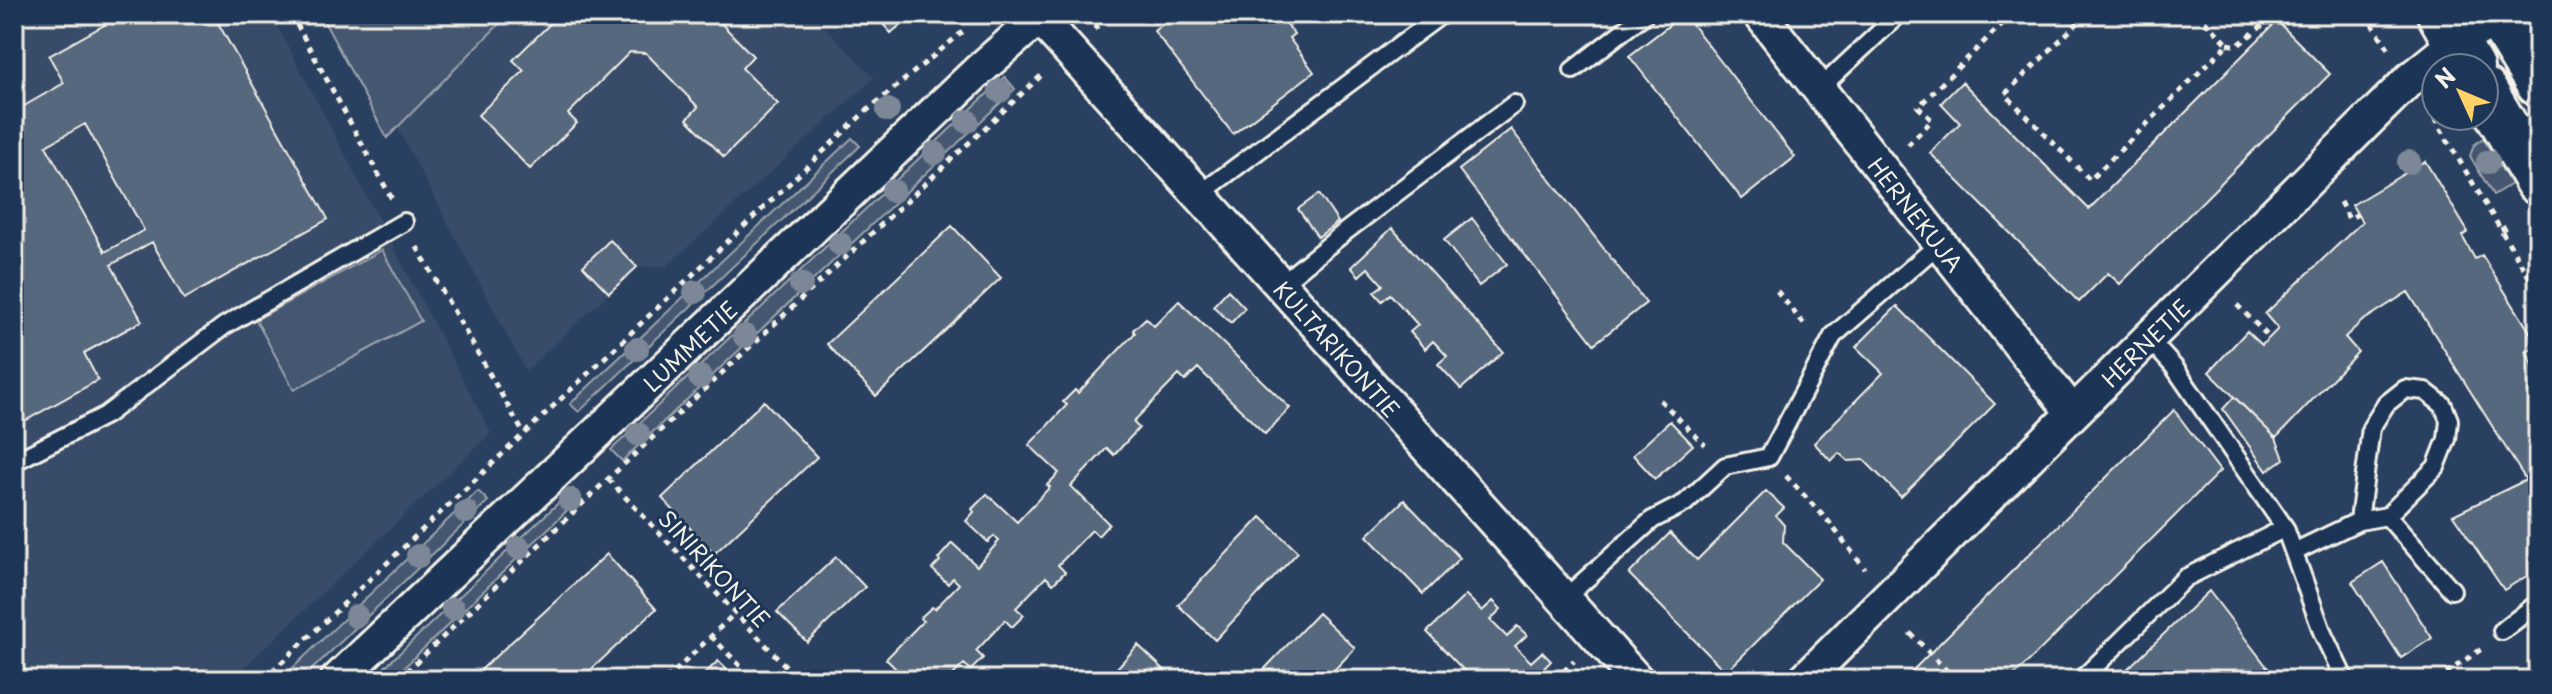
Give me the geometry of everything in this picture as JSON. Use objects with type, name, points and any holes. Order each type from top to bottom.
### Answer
[{"type":"main road","points":[[2497,16],[2538,83]]},
{"type":"main road","points":[[2500,117],[2538,182]]},
{"type":"street","name":"HERNEKUJA","points":[[1760,14],[2072,412]]},
{"type":"street","name":"KULTARIKONTIE","points":[[1041,16],[1637,680]]},
{"type":"street","name":"LUMMETIE","points":[[337,680],[978,71],[1041,16]]},
{"type":"street","name":"HERNETIE","points":[[1804,680],[2410,79],[2456,41],[2497,16]]},
{"type":"lane","points":[[1200,194],[1442,14]]},
{"type":"lane","points":[[1573,70],[1645,14]]},
{"type":"lane","points":[[1819,89],[1899,14]]},
{"type":"lane","points":[[1281,284],[1514,104]]},
{"type":"lane","points":[[14,462],[106,415],[224,326],[404,222]]},
{"type":"lane","points":[[1564,599],[1652,520],[1685,503],[1725,466],[1769,457],[1833,336],[1940,243]]},
{"type":"lane","points":[[2147,337],[2174,367],[2285,528],[2323,634],[2345,680]]},
{"type":"lane","points":[[2294,552],[2359,521],[2387,516],[2436,467],[2447,439],[2449,420],[2443,405],[2425,391],[2405,389],[2386,404],[2371,428],[2359,521]]},
{"type":"lane","points":[[2387,516],[2452,590]]},
{"type":"lane","points":[[2081,680],[2185,578],[2285,528]]},
{"type":"lane","points":[[2502,631],[2538,603]]},
{"type":"path","points":[[14,20],[25,14]]},
{"type":"path","points":[[398,680],[608,479],[1113,14]]},
{"type":"path","points":[[1901,151],[1932,120],[1918,107],[2012,14]]},
{"type":"path","points":[[2087,14],[2005,94],[2090,180],[2228,44]]},
{"type":"path","points":[[2198,14],[2228,44],[2237,46],[2273,17]]},
{"type":"path","points":[[2365,14],[2410,79],[2537,288]]},
{"type":"path","points":[[263,680],[864,113],[971,25]]},
{"type":"path","points":[[2340,202],[2349,219],[2358,214]]},
{"type":"path","points":[[2501,230],[2511,224]]},
{"type":"path","points":[[1777,291],[1824,349]]},
{"type":"path","points":[[2237,305],[2270,338]]},
{"type":"path","points":[[1660,400],[1725,466]]},
{"type":"path","points":[[1769,457],[1829,522],[1873,579]]},
{"type":"path","name":"SINIRIKONTIE","points":[[608,479],[799,680]]},
{"type":"path","points":[[666,680],[735,613]]},
{"type":"path","points":[[1910,633],[1956,680]]},
{"type":"path","points":[[711,636],[754,680]]},
{"type":"path","points":[[2436,680],[2489,643]]},
{"type":"path","points":[[1555,680],[1581,655]]},
{"type":"shaded area","points":[[46,14],[271,14],[491,433],[231,680],[14,680],[14,31]]},
{"type":"shaded area","points":[[320,14],[509,14],[387,138]]},
{"type":"shaded area","points":[[509,14],[812,14],[874,78],[667,266],[637,267],[526,371],[397,127]]},
{"type":"shaded area","points":[[1005,77],[1015,89],[622,461],[611,450]]},
{"type":"shaded area","points":[[852,138],[860,146],[579,412],[570,404]]},
{"type":"shaded area","points":[[2483,138],[2511,184],[2493,195],[2470,156],[2474,145]]},
{"type":"shaded area","points":[[382,250],[421,321],[294,390],[256,320]]},
{"type":"shaded area","points":[[573,489],[581,497],[391,680],[371,680]]},
{"type":"shaded area","points":[[478,491],[488,501],[301,680],[280,680]]},
{"type":"building","points":[[124,14],[213,14],[328,219],[184,299],[152,242],[111,265],[142,321],[84,353],[98,380],[14,427],[14,88],[24,106],[64,83],[49,56]],"holes":[[[85,124],[144,230],[105,252],[46,146]]]},
{"type":"building","points":[[560,14],[712,14],[753,56],[742,68],[778,104],[724,157],[687,119],[698,107],[646,53],[630,52],[568,114],[577,123],[530,169],[478,115],[524,71],[513,60]]},
{"type":"building","points":[[874,14],[913,14],[891,33]]},
{"type":"building","points":[[1176,14],[1279,14],[1294,34],[1289,38],[1314,72],[1233,134],[1154,31]]},
{"type":"building","points":[[1684,14],[1795,157],[1742,199],[1629,56]]},
{"type":"building","points":[[2277,21],[2330,74],[2120,284],[2108,273],[2079,302],[1930,153],[1960,123],[1941,103],[1962,82],[2089,209]]},
{"type":"building","points":[[1511,129],[1646,303],[1594,344],[1459,170]]},
{"type":"building","points":[[2425,161],[2468,232],[2462,236],[2475,259],[2482,255],[2538,345],[2526,352],[2538,373],[2538,569],[2504,590],[2453,515],[2526,480],[2408,292],[2361,322],[2345,337],[2358,352],[2276,438],[2209,372],[2247,331],[2262,345],[2278,329],[2265,314],[2362,222],[2352,205]]},
{"type":"building","points":[[1319,194],[1338,222],[1318,237],[1298,209]]},
{"type":"building","points":[[1472,218],[1507,264],[1479,286],[1444,240]]},
{"type":"building","points":[[952,226],[1001,278],[876,396],[827,344]]},
{"type":"building","points":[[1392,228],[1503,352],[1461,389],[1438,364],[1447,356],[1433,341],[1425,349],[1410,332],[1418,325],[1390,294],[1382,301],[1374,292],[1383,285],[1368,268],[1359,276],[1351,267]]},
{"type":"building","points":[[610,240],[637,267],[609,293],[583,266]]},
{"type":"building","points":[[1228,290],[1245,308],[1231,323],[1213,306]]},
{"type":"building","points":[[1179,301],[1290,408],[1265,434],[1198,368],[1185,381],[1179,375],[1133,422],[1139,428],[1114,455],[1107,448],[1071,486],[1109,524],[1098,536],[1092,530],[1058,565],[1065,572],[1053,584],[1046,577],[1016,608],[1024,615],[1012,627],[1005,620],[976,651],[983,658],[971,670],[964,664],[948,680],[907,680],[886,659],[923,621],[920,618],[932,607],[935,609],[959,584],[953,578],[948,584],[932,569],[940,561],[938,559],[952,543],[977,566],[999,541],[994,536],[988,542],[966,521],[974,512],[972,509],[987,494],[1017,522],[1059,473],[1029,445],[1067,405],[1063,402],[1075,390],[1078,393],[1135,333],[1133,330],[1146,318],[1154,326]]},
{"type":"building","points":[[1897,306],[1995,404],[1901,497],[1864,460],[1848,461],[1839,453],[1831,461],[1814,443],[1883,373],[1856,347]]},
{"type":"building","points":[[2234,397],[2276,438],[2284,459],[2267,471],[2223,409]]},
{"type":"building","points":[[764,401],[817,457],[714,554],[662,498]]},
{"type":"building","points":[[2174,410],[2220,471],[2010,680],[1903,680]]},
{"type":"building","points":[[1670,421],[1693,445],[1655,479],[1633,455]]},
{"type":"building","points":[[1766,491],[1784,508],[1776,516],[1784,525],[1783,542],[1820,579],[1726,672],[1629,574],[1670,533],[1697,560]]},
{"type":"building","points":[[1404,500],[1460,558],[1423,594],[1367,536]]},
{"type":"building","points":[[1261,517],[1298,552],[1215,640],[1178,605]]},
{"type":"building","points":[[607,554],[656,609],[580,680],[470,680]]},
{"type":"building","points":[[836,557],[865,587],[807,642],[777,612]]},
{"type":"building","points":[[2383,562],[2432,638],[2401,658],[2352,582]]},
{"type":"building","points":[[2209,591],[2277,680],[2130,680],[2123,673]]},
{"type":"building","points":[[1466,595],[1482,611],[1493,601],[1501,609],[1490,620],[1507,637],[1517,626],[1527,635],[1515,646],[1531,662],[1542,652],[1551,661],[1533,680],[1473,680],[1427,632]]},
{"type":"building","points":[[1318,613],[1355,648],[1325,680],[1254,680]]},
{"type":"building","points":[[1138,645],[1175,680],[1106,680]]},
{"type":"building","points":[[718,661],[737,680],[698,680]]}]
